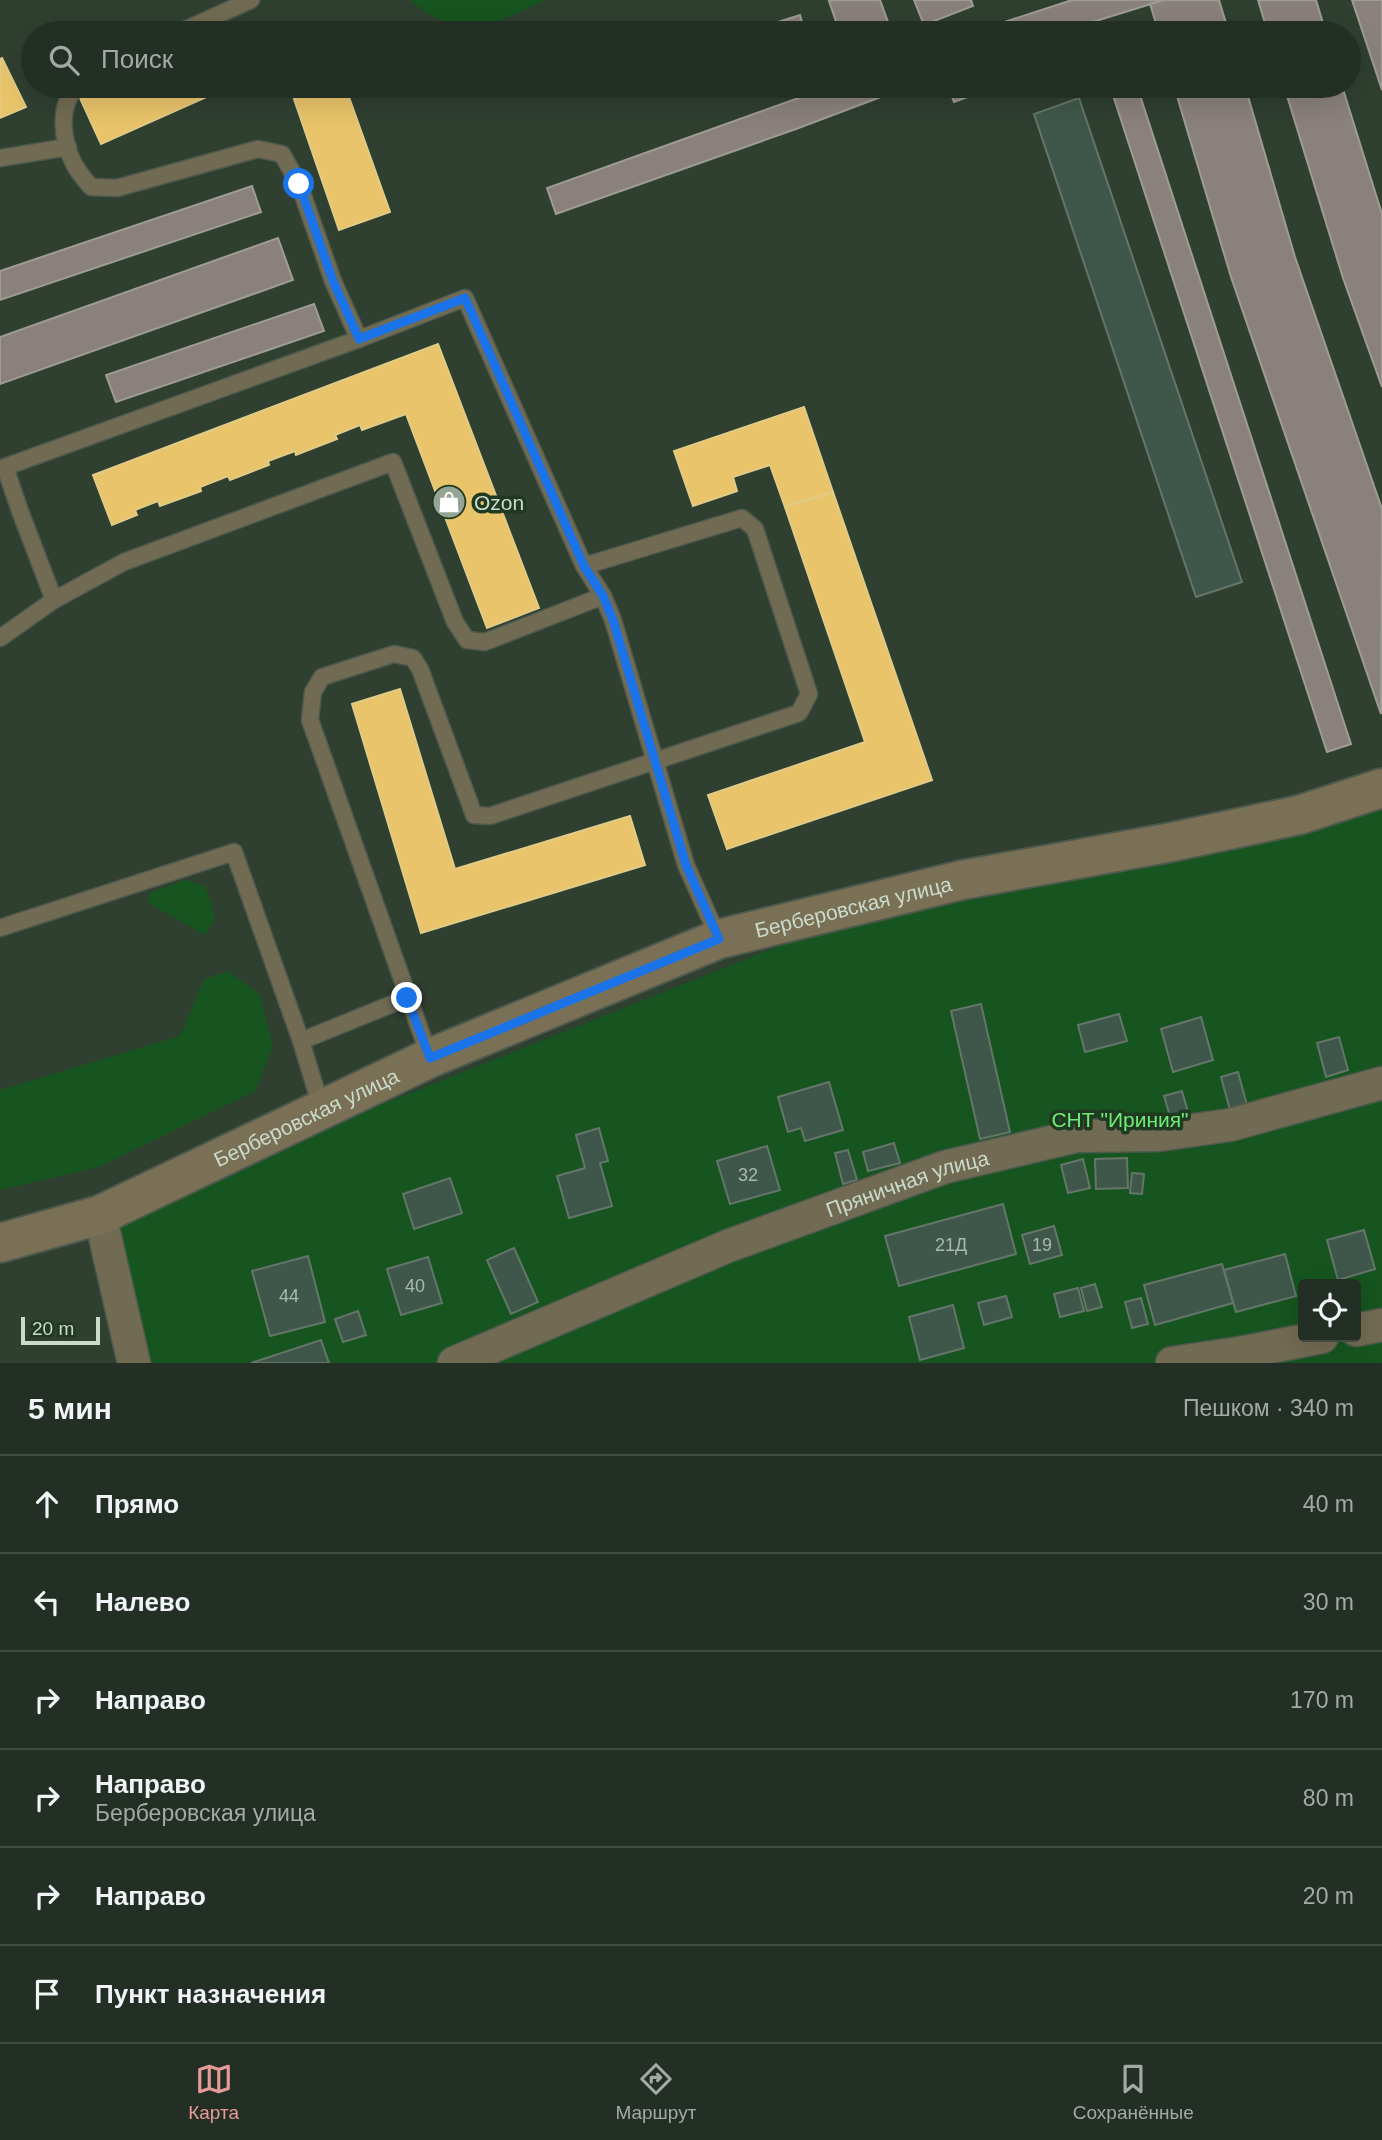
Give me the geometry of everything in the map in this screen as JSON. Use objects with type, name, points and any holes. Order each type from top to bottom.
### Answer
[{"type":"street","name":"Берберовская улица","points":[[0,1243],[100,1214],[430,1058],[719,939],[962,880],[1172,842],[1298,815],[1382,788]]},
{"type":"street","name":"Пряничная улица","points":[[454,1363],[728,1245],[945,1167],[1077,1136],[1159,1135],[1230,1125],[1382,1083]]},
{"type":"street","points":[[100,1214],[134,1363]]},
{"type":"street","points":[[1361,1329],[1382,1325]]},
{"type":"street","points":[[1172,1363],[1298,1342]]},
{"type":"lane","points":[[205,21],[251,0]]},
{"type":"lane","points":[[69,98],[62,124],[74,165],[91,187],[117,188],[258,149],[282,154],[299,184],[333,281],[359,339]]},
{"type":"lane","points":[[0,158],[68,147]]},
{"type":"lane","points":[[54,600],[3,468],[465,298],[584,566],[603,596],[613,620],[686,865],[719,939]]},
{"type":"lane","points":[[0,638],[54,600],[124,562],[393,462],[455,622],[467,640],[485,642],[603,596]]},
{"type":"lane","points":[[430,1058],[310,720],[313,692],[322,677],[394,654],[413,658],[420,669],[474,815],[490,816],[799,713],[810,694],[755,529],[742,518],[584,566]]},
{"type":"lane","points":[[0,928],[234,852],[301,1041],[322,1110]]},
{"type":"lane","points":[[301,1041],[407,998]]},
{"type":"green space","points":[[410,0],[546,0],[498,21],[444,21]]},
{"type":"green space","name":"СНТ \"Ириния\"","points":[[1382,800],[1382,1363],[140,1363],[107,1214],[877,907],[1063,882],[1347,812]]},
{"type":"green space","points":[[185,880],[204,885],[211,901],[215,919],[205,935],[148,903],[149,893]]},
{"type":"green space","points":[[228,971],[259,994],[273,1046],[255,1091],[99,1167],[0,1190],[0,1090],[180,1036],[204,980]]},
{"type":"building: Жильё","points":[[2,58],[26,107],[0,118]]},
{"type":"building: Жильё","points":[[80,98],[204,98],[101,144]]},
{"type":"building: Жильё","points":[[349,98],[390,212],[339,230],[294,99]]},
{"type":"building: Жильё","points":[[438,344],[539,608],[487,628],[406,414],[362,430],[360,425],[335,435],[337,439],[296,455],[295,451],[268,461],[269,465],[230,480],[228,476],[200,487],[201,491],[160,506],[158,501],[135,510],[137,515],[112,525],[93,475]]},
{"type":"building: Жильё","points":[[804,407],[833,492],[785,507],[770,465],[733,477],[737,491],[693,506],[674,451]]},
{"type":"building: Жильё","points":[[833,492],[932,780],[727,849],[708,795],[865,742],[785,507]]},
{"type":"building: Жильё","points":[[400,689],[455,869],[630,816],[645,865],[421,933],[352,704]]},
{"type":"building: Промзона","points":[[880,0],[888,21],[836,21],[829,1]]},
{"type":"building: Промзона","points":[[914,0],[971,0],[973,6],[934,21],[922,21]]},
{"type":"building: Промзона","points":[[1072,0],[1164,0],[1096,21],[1008,21]]},
{"type":"building: Промзона","points":[[1164,0],[1219,0],[1225,21],[1155,21],[1150,4]]},
{"type":"building: Промзона","points":[[1258,0],[1316,0],[1322,21],[1264,21]]},
{"type":"building: Промзона","points":[[1352,0],[1382,0],[1382,90],[1361,21]]},
{"type":"building: Промзона","points":[[800,15],[802,21],[781,21]]},
{"type":"building: Промзона","points":[[798,98],[878,98],[556,214],[547,188]]},
{"type":"building: Промзона","points":[[1114,98],[1141,98],[1351,744],[1327,752]]},
{"type":"building: Промзона","points":[[1178,98],[1249,98],[1295,257],[1382,509],[1381,714],[1231,277]]},
{"type":"building: Промзона","points":[[1288,98],[1346,98],[1382,214],[1382,387],[1343,278]]},
{"type":"building: Промзона","points":[[252,186],[261,212],[0,300],[0,271]]},
{"type":"building: Промзона","points":[[278,238],[293,280],[0,384],[0,337]]},
{"type":"building: Промзона","points":[[314,304],[324,331],[116,402],[106,375]]},
{"type":"building: Прочее","points":[[1079,98],[1242,582],[1196,597],[1034,114]]},
{"type":"building: Прочее","points":[[981,1004],[1010,1132],[980,1139],[951,1011]]},
{"type":"building: Прочее","points":[[1119,1014],[1127,1041],[1085,1052],[1078,1025]]},
{"type":"building: Прочее","points":[[1201,1017],[1213,1060],[1173,1072],[1161,1029]]},
{"type":"building: Прочее","points":[[1339,1037],[1348,1070],[1326,1077],[1317,1043]]},
{"type":"building: Прочее","points":[[1238,1072],[1247,1105],[1230,1110],[1221,1077]]},
{"type":"building: Прочее","points":[[829,1082],[843,1130],[805,1141],[801,1128],[788,1132],[778,1097]]},
{"type":"building: Прочее","points":[[1182,1091],[1190,1119],[1172,1123],[1164,1096]]},
{"type":"building: Прочее","points":[[599,1128],[608,1161],[600,1163],[612,1206],[569,1218],[557,1176],[585,1168],[576,1135]]},
{"type":"building: Прочее","points":[[894,1143],[900,1163],[868,1171],[863,1152]]},
{"type":"building: Прочее","points":[[767,1146],[780,1190],[730,1204],[717,1161]]},
{"type":"building: Прочее","points":[[848,1150],[857,1180],[843,1184],[835,1153]]},
{"type":"building: Прочее","points":[[1127,1158],[1128,1188],[1096,1189],[1095,1159]]},
{"type":"building: Прочее","points":[[1083,1159],[1090,1188],[1068,1193],[1061,1165]]},
{"type":"building: Прочее","points":[[1132,1173],[1144,1174],[1142,1194],[1130,1193]]},
{"type":"building: Прочее","points":[[450,1178],[462,1213],[414,1229],[403,1194]]},
{"type":"building: Прочее","points":[[1003,1204],[1016,1254],[899,1286],[885,1236]]},
{"type":"building: Прочее","points":[[1054,1226],[1062,1255],[1030,1264],[1022,1235]]},
{"type":"building: Прочее","points":[[1364,1230],[1375,1269],[1338,1279],[1327,1240]]},
{"type":"building: Прочее","points":[[514,1248],[538,1302],[511,1314],[487,1260]]},
{"type":"building: Прочее","points":[[1285,1254],[1296,1296],[1236,1312],[1224,1270]]},
{"type":"building: Прочее","points":[[308,1256],[325,1322],[270,1336],[252,1271]]},
{"type":"building: Прочее","points":[[428,1257],[442,1303],[401,1315],[387,1269]]},
{"type":"building: Прочее","points":[[1222,1264],[1233,1303],[1155,1325],[1144,1285]]},
{"type":"building: Прочее","points":[[1095,1284],[1102,1307],[1087,1311],[1081,1288]]},
{"type":"building: Прочее","points":[[1078,1288],[1084,1311],[1060,1317],[1054,1294]]},
{"type":"building: Прочее","points":[[1006,1296],[1012,1317],[984,1325],[978,1303]]},
{"type":"building: Прочее","points":[[1141,1298],[1148,1324],[1132,1328],[1125,1302]]},
{"type":"building: Прочее","points":[[953,1305],[964,1348],[920,1360],[909,1317]]},
{"type":"building: Прочее","points":[[358,1311],[366,1335],[343,1342],[335,1319]]},
{"type":"building: Прочее","points":[[321,1340],[329,1363],[251,1363]]},
{"type":"place","name":"Ozon","points":[[449,502]]},
{"type":"route","points":[[299,184],[333,281],[359,339],[465,298],[584,566],[603,596],[613,620],[686,865],[719,939],[430,1058],[407,998]]}]
